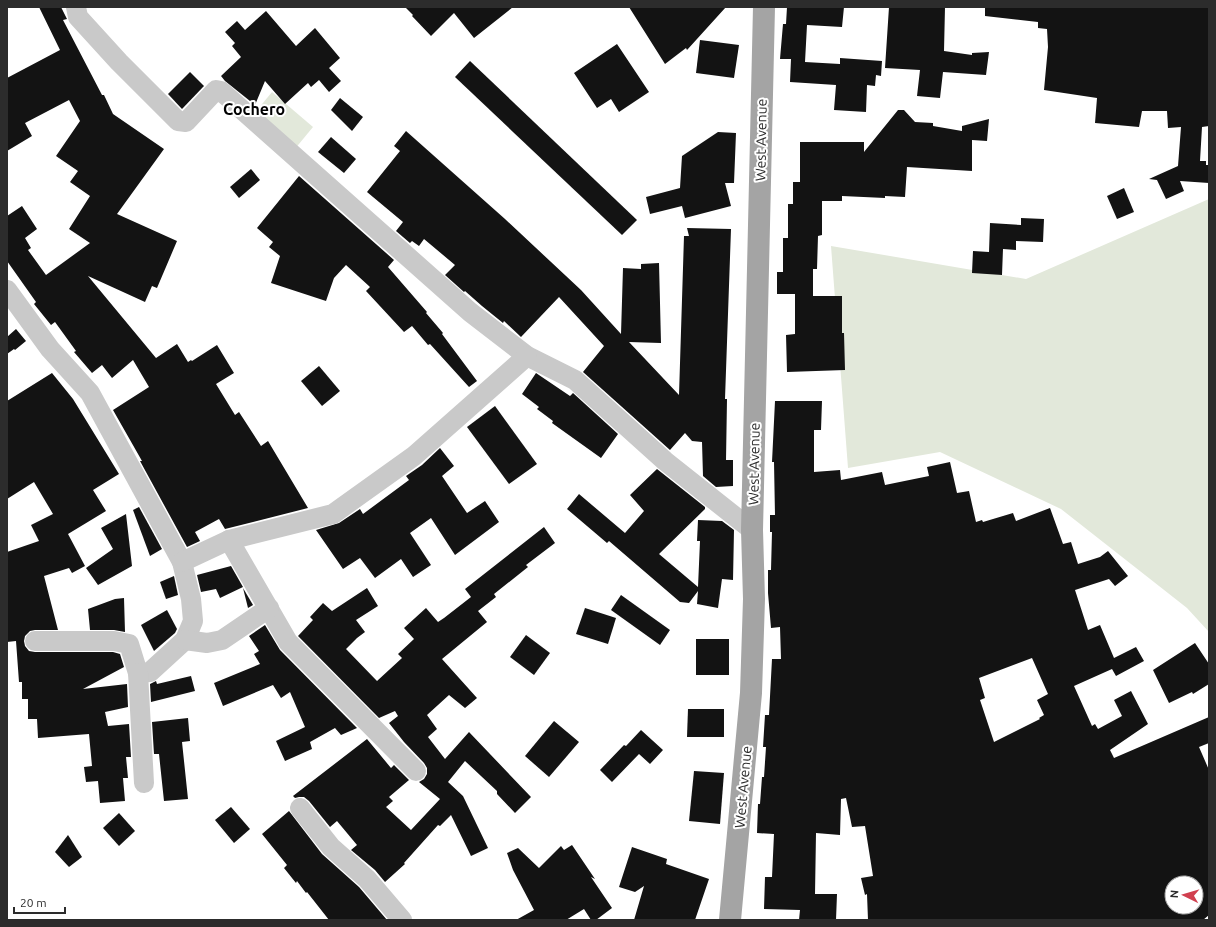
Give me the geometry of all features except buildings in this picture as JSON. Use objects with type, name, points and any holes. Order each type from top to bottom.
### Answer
[{"type":"main road","name":"West Avenue","points":[[730,920],[752,693],[754,599],[752,530],[764,7]]},
{"type":"street","points":[[76,7],[78,17],[178,121],[186,122],[216,90],[221,91],[470,312],[527,356],[575,380],[665,461],[752,530]]},
{"type":"street","points":[[7,290],[50,349],[90,393],[182,562],[191,599],[193,621],[185,640],[150,672],[138,673]]},
{"type":"street","points":[[182,562],[229,540],[334,514],[414,456],[527,356]]},
{"type":"street","points":[[229,540],[288,642],[416,771]]},
{"type":"street","points":[[185,640],[206,643],[222,640],[269,608]]},
{"type":"street","points":[[35,641],[114,641],[128,644],[138,673],[144,783]]},
{"type":"street","points":[[300,808],[332,847],[367,879],[402,920]]},
{"type":"shaded area","points":[[272,92],[313,127],[294,150],[253,115]]},
{"type":"shaded area","points":[[1209,199],[1209,632],[1187,608],[1061,509],[940,452],[848,468],[831,246],[1026,279]]},
{"type":"district","name":"Cochero","points":[[254,109]]}]
